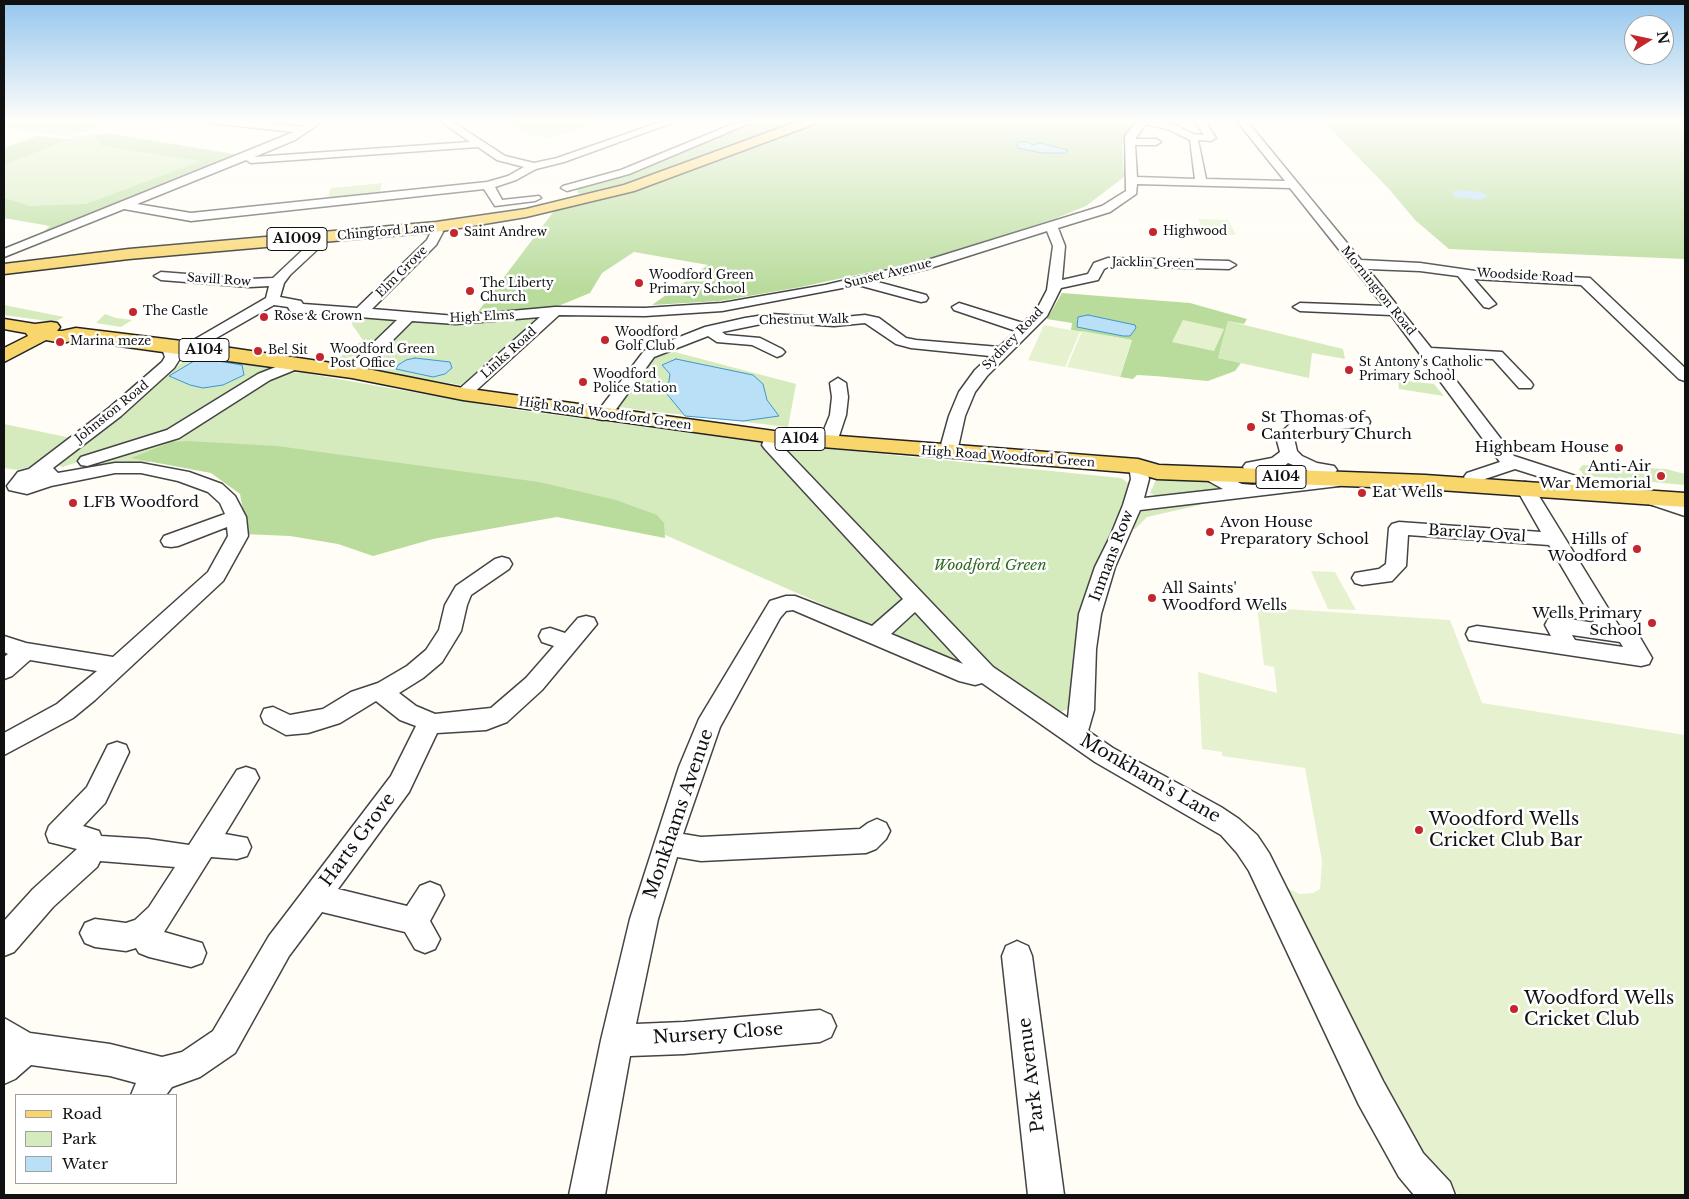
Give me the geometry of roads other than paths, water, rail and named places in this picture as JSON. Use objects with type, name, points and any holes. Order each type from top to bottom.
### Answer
[{"type":"main road","name":"Chingford Lane","points":[[4,269],[92,258],[436,227],[518,215],[579,202],[629,188],[662,176]]},
{"type":"main road","name":"High Road Woodford Green","points":[[9,325],[62,337],[76,334],[190,348],[352,372],[463,394],[603,415],[774,437],[1138,466],[1157,472],[1211,476],[1473,477],[1685,491]]},
{"type":"main road","points":[[4,342],[12,334],[9,325]]},
{"type":"main road","points":[[4,356],[40,332]]},
{"type":"main road","name":"High Road Woodford Green","points":[[1138,466],[1151,463],[1252,467],[1685,500]]},
{"type":"street","points":[[4,253],[195,176]]},
{"type":"street","points":[[122,205],[191,217],[488,185],[516,176]]},
{"type":"street","points":[[557,176],[579,202]]},
{"type":"street","points":[[562,182],[600,176]]},
{"type":"street","name":"Sunset Avenue","points":[[555,311],[645,312],[722,307],[858,281],[922,266],[1106,209],[1129,196],[1132,192],[1132,176]]},
{"type":"street","points":[[1200,176],[1201,182]]},
{"type":"street","name":"Mornington Road","points":[[1286,176],[1394,311],[1508,460],[1522,464]]},
{"type":"street","points":[[1132,180],[1293,185]]},
{"type":"street","points":[[488,185],[499,204],[536,198]]},
{"type":"street","name":"Sydney Road","points":[[948,452],[957,416],[967,392],[981,373],[1042,313],[1056,285],[1054,279],[1059,246],[1055,231],[1048,226]]},
{"type":"street","name":"Elm Grove","points":[[360,313],[432,242],[437,232],[436,227]]},
{"type":"street","points":[[190,348],[272,300],[277,282],[297,260],[313,248],[320,237]]},
{"type":"street","name":"Jacklin Green","points":[[1056,285],[1093,277],[1099,266],[1108,262],[1229,265]]},
{"type":"street","name":"Woodside Road","points":[[1356,264],[1420,266],[1489,277],[1585,281],[1685,376]]},
{"type":"street","points":[[1461,272],[1489,304]]},
{"type":"street","name":"Savill Row","points":[[161,276],[250,283],[277,282]]},
{"type":"street","points":[[858,281],[921,298]]},
{"type":"street","name":"High Elms","points":[[272,300],[296,304],[295,308],[456,320],[555,311]]},
{"type":"street","points":[[959,307],[1025,329]]},
{"type":"street","points":[[1300,307],[1394,311]]},
{"type":"street","name":"Links Road","points":[[463,394],[555,311]]},
{"type":"street","points":[[352,372],[408,316]]},
{"type":"street","name":"Chestnut Walk","points":[[603,415],[649,354],[710,330],[771,318],[834,322],[864,319],[874,321],[901,341],[916,345],[1002,352]]},
{"type":"street","points":[[710,330],[722,339],[754,341],[777,352]]},
{"type":"street","name":"Johnston Road","points":[[26,481],[115,412],[168,365],[173,357],[169,346]]},
{"type":"street","points":[[1426,352],[1497,355],[1525,385]]},
{"type":"street","points":[[26,481],[88,466],[172,434],[264,377],[296,364]]},
{"type":"street","points":[[828,442],[838,415],[840,397],[838,382]]},
{"type":"street","points":[[1338,475],[1305,465],[1289,453],[1285,437],[1296,428],[1362,422]]},
{"type":"street","name":"Monkham's Lane","points":[[774,437],[771,445],[985,673],[1104,755],[1212,815],[1230,827],[1247,844],[1259,862],[1372,1093],[1411,1165],[1437,1195]]},
{"type":"street","points":[[1252,467],[1277,463],[1289,453]]},
{"type":"street","points":[[1473,477],[1522,464],[1582,483]]},
{"type":"street","points":[[4,745],[65,711],[87,694],[216,576],[238,536],[236,517],[228,500],[215,488],[202,481],[170,472],[141,468],[88,466]]},
{"type":"street","name":"Inmans Row","points":[[1070,732],[1079,724],[1082,710],[1085,649],[1090,614],[1105,567],[1120,537],[1132,505],[1140,479],[1138,466]]},
{"type":"street","points":[[1132,505],[1252,491],[1338,475]]},
{"type":"street","points":[[1211,476],[1237,489],[1252,491]]},
{"type":"street","name":"Barclay Oval","points":[[1525,488],[1612,633]]},
{"type":"street","points":[[1644,496],[1685,510]]},
{"type":"street","points":[[171,541],[236,517]]},
{"type":"street","name":"Barclay Oval","points":[[1362,578],[1385,576],[1396,566],[1399,528],[1555,539]]},
{"type":"street","points":[[273,716],[286,724],[308,724],[331,716],[358,698],[374,692],[382,692],[415,672],[434,656],[450,631],[456,605],[462,591],[502,564]]},
{"type":"street","points":[[875,636],[915,600]]},
{"type":"street","name":"Monkhams Avenue","points":[[587,1195],[617,1040],[644,918],[667,843],[692,767],[708,726],[778,606],[786,603],[795,604],[967,675],[975,676],[985,673]]},
{"type":"street","points":[[382,692],[408,713],[426,720],[429,724],[486,720],[500,715],[534,684],[560,639],[586,624]]},
{"type":"street","points":[[1477,634],[1641,658],[1627,635],[1556,624],[1567,647]]},
{"type":"street","points":[[4,670],[14,647],[116,666]]},
{"type":"street","name":"Harts Grove","points":[[11,1050],[110,1060],[154,1084],[189,1066],[224,1042],[279,946],[400,784],[429,724]]},
{"type":"street","points":[[4,942],[43,898],[88,858],[92,848],[89,839],[59,834],[96,795],[117,752]]},
{"type":"street","points":[[95,933],[126,938],[144,932],[158,916],[246,778]]},
{"type":"street","points":[[667,843],[701,848],[857,842],[866,841],[878,831]]},
{"type":"street","points":[[92,848],[148,851],[200,851],[237,848]]},
{"type":"street","points":[[316,897],[420,930],[430,895]]},
{"type":"street","points":[[144,932],[149,943],[191,953]]},
{"type":"street","name":"Park Avenue","points":[[1017,956],[1046,1195]]},
{"type":"street","name":"Nursery Close","points":[[617,1040],[684,1038],[820,1026]]},
{"type":"water","points":[[1088,315],[1135,325],[1136,328],[1130,336],[1123,336],[1077,327],[1078,317]]},
{"type":"water","points":[[199,358],[242,365],[244,375],[223,385],[203,388],[169,376]]},
{"type":"water","points":[[415,358],[450,362],[452,368],[445,374],[433,377],[396,369],[398,365],[406,360]]},
{"type":"water","points":[[676,359],[753,375],[763,384],[767,400],[779,416],[743,421],[685,416],[667,394],[670,374],[662,365]]},
{"type":"waterway","points":[[1459,194],[1481,196]]},
{"type":"place","name":"Highwood","points":[[1153,232]]},
{"type":"place","name":"Saint Andrew","points":[[454,233]]},
{"type":"place","name":"Woodford Green Primary School","points":[[639,283]]},
{"type":"place","name":"The Liberty Church","points":[[470,291]]},
{"type":"place","name":"The Castle","points":[[133,312]]},
{"type":"place","name":"Rose & Crown","points":[[264,317]]},
{"type":"place","name":"Woodford Golf Club","points":[[605,340]]},
{"type":"place","name":"Marina meze","points":[[60,342]]},
{"type":"place","name":"Bel Sit","points":[[258,351]]},
{"type":"place","name":"Woodford Green Post Office","points":[[320,357]]},
{"type":"place","name":"St Antony's Catholic Primary School","points":[[1349,370]]},
{"type":"place","name":"Woodford Police Station","points":[[583,382]]},
{"type":"place","name":"St Thomas of Canterbury Church","points":[[1251,427]]},
{"type":"place","name":"Highbeam House","points":[[1619,448]]},
{"type":"place","name":"Anti-Air War Memorial","points":[[1661,476]]},
{"type":"place","name":"Eat Wells","points":[[1362,493]]},
{"type":"place","name":"LFB Woodford","points":[[73,503]]},
{"type":"place","name":"Avon House Preparatory School","points":[[1210,532]]},
{"type":"place","name":"Hills of Woodford","points":[[1637,549]]},
{"type":"place","name":"All Saints' Woodford Wells","points":[[1152,598]]},
{"type":"place","name":"Wells Primary School","points":[[1652,623]]},
{"type":"place","name":"Woodford Wells Cricket Club Bar","points":[[1419,830]]},
{"type":"place","name":"Woodford Wells Cricket Club","points":[[1514,1009]]},
{"type":"park label","name":"Woodford Green","points":[[990,566]]}]
